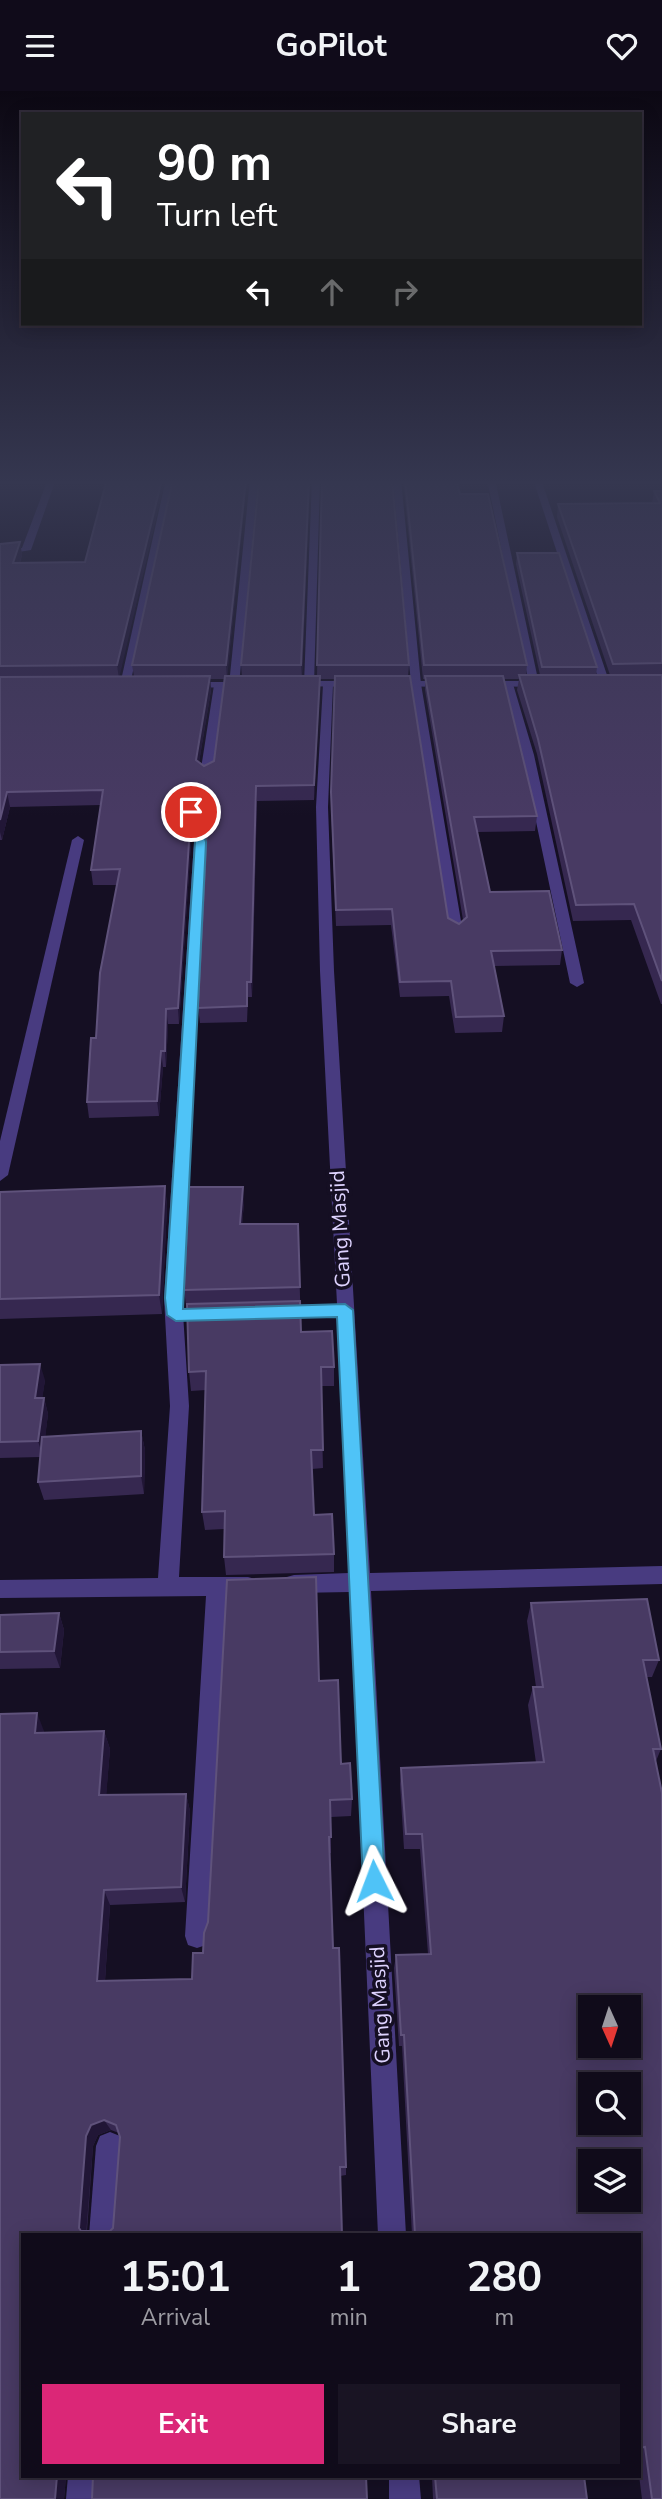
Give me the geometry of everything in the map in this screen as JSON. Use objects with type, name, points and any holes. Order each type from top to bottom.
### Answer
[{"type":"street","points":[[125,685],[145,591]]},
{"type":"street","points":[[234,685],[243,591]]},
{"type":"street","name":"Gang Masjid","points":[[318,591],[328,997],[392,2233]]},
{"type":"street","points":[[407,591],[416,684],[456,933]]},
{"type":"street","points":[[515,591],[534,684]]},
{"type":"street","points":[[571,591],[599,684],[618,684]]},
{"type":"street","points":[[284,684],[366,684]]},
{"type":"street","points":[[378,684],[455,684]]},
{"type":"street","points":[[468,684],[557,684]]},
{"type":"street","points":[[508,684],[528,755],[577,982]]},
{"type":"street","points":[[111,685],[138,685]]},
{"type":"street","points":[[179,685],[259,685]]},
{"type":"street","points":[[206,775],[219,685]]},
{"type":"street","points":[[168,1587],[177,1472],[182,1315],[173,1298],[201,842],[191,812]]},
{"type":"street","points":[[0,1174],[78,839]]},
{"type":"street","points":[[254,1313],[345,1310]]},
{"type":"street","points":[[0,1589],[217,1588],[662,1574]]},
{"type":"street","points":[[197,1936],[217,1588]]},
{"type":"street","points":[[103,2233],[110,2146]]},
{"type":"street","points":[[82,2499],[84,2478]]},
{"type":"street","points":[[404,2478],[405,2499]]},
{"type":"building","points":[[0,591],[135,591],[117,665],[0,666]]},
{"type":"building","points":[[148,591],[234,591],[226,665],[132,665]]},
{"type":"building","points":[[248,591],[304,591],[301,665],[241,665]]},
{"type":"building","points":[[319,591],[402,591],[409,665],[317,665]]},
{"type":"building","points":[[416,591],[510,591],[527,665],[424,665]]},
{"type":"building","points":[[525,591],[572,591],[597,667],[542,667]]},
{"type":"building","points":[[588,591],[662,591],[662,663],[613,664]]},
{"type":"building","points":[[519,675],[662,675],[662,981],[634,904],[576,905],[538,739]]},
{"type":"building","points":[[210,676],[196,760],[204,766],[214,761],[225,676],[320,676],[314,785],[256,786],[251,982],[247,982],[247,1006],[198,1008],[207,827],[198,796],[186,792],[181,796],[190,827],[178,1008],[166,1009],[165,1051],[161,1051],[157,1101],[87,1102],[91,1038],[96,1038],[100,973],[120,869],[91,870],[103,790],[7,792],[0,820],[0,677]]},
{"type":"building","points":[[335,676],[410,676],[448,918],[459,924],[467,917],[425,676],[503,676],[537,816],[474,817],[490,892],[549,891],[562,950],[491,951],[504,1016],[456,1017],[451,981],[400,982],[392,909],[336,910],[331,792]]},
{"type":"building","points":[[165,1186],[159,1295],[0,1299],[0,1192]]},
{"type":"building","points":[[189,1187],[243,1187],[240,1224],[298,1224],[300,1287],[184,1290]]},
{"type":"building","points":[[300,1301],[301,1332],[332,1331],[334,1367],[321,1367],[323,1450],[311,1450],[314,1515],[332,1514],[334,1554],[224,1557],[225,1511],[202,1512],[206,1371],[189,1372],[187,1304]]},
{"type":"building","points":[[40,1364],[35,1398],[44,1398],[38,1441],[0,1442],[0,1365]]},
{"type":"building","points":[[141,1431],[141,1476],[38,1482],[42,1437]]},
{"type":"building","points":[[316,1577],[319,1681],[338,1680],[341,1764],[350,1763],[352,1799],[330,1800],[329,1837],[333,1948],[339,1948],[346,2167],[340,2167],[342,2233],[21,2233],[21,2478],[57,2478],[55,2499],[0,2499],[0,1714],[37,1713],[35,1733],[104,1731],[99,1795],[186,1794],[181,1887],[104,1890],[97,1981],[192,1979],[193,1953],[203,1953],[204,1933],[208,1922],[227,1580]],"holes":[[[104,2120],[116,2125],[120,2137],[113,2228],[110,2231],[81,2231],[79,2228],[86,2136],[91,2125]]]},
{"type":"building","points":[[647,1599],[659,1660],[643,1660],[661,1749],[653,1749],[662,1793],[662,2499],[652,2499],[645,2447],[641,2448],[641,2233],[415,2233],[404,2035],[401,2035],[396,1955],[431,1954],[422,1834],[406,1834],[401,1768],[544,1762],[533,1687],[543,1687],[531,1603]]},
{"type":"building","points":[[59,1613],[54,1651],[0,1652],[0,1615]]},
{"type":"building","points":[[93,2478],[366,2478],[367,2499],[92,2499]]},
{"type":"building","points":[[435,2478],[584,2478],[587,2499],[437,2499]]},
{"type":"route","points":[[191,812],[201,842],[173,1298],[176,1315],[345,1310],[374,1881]]}]
